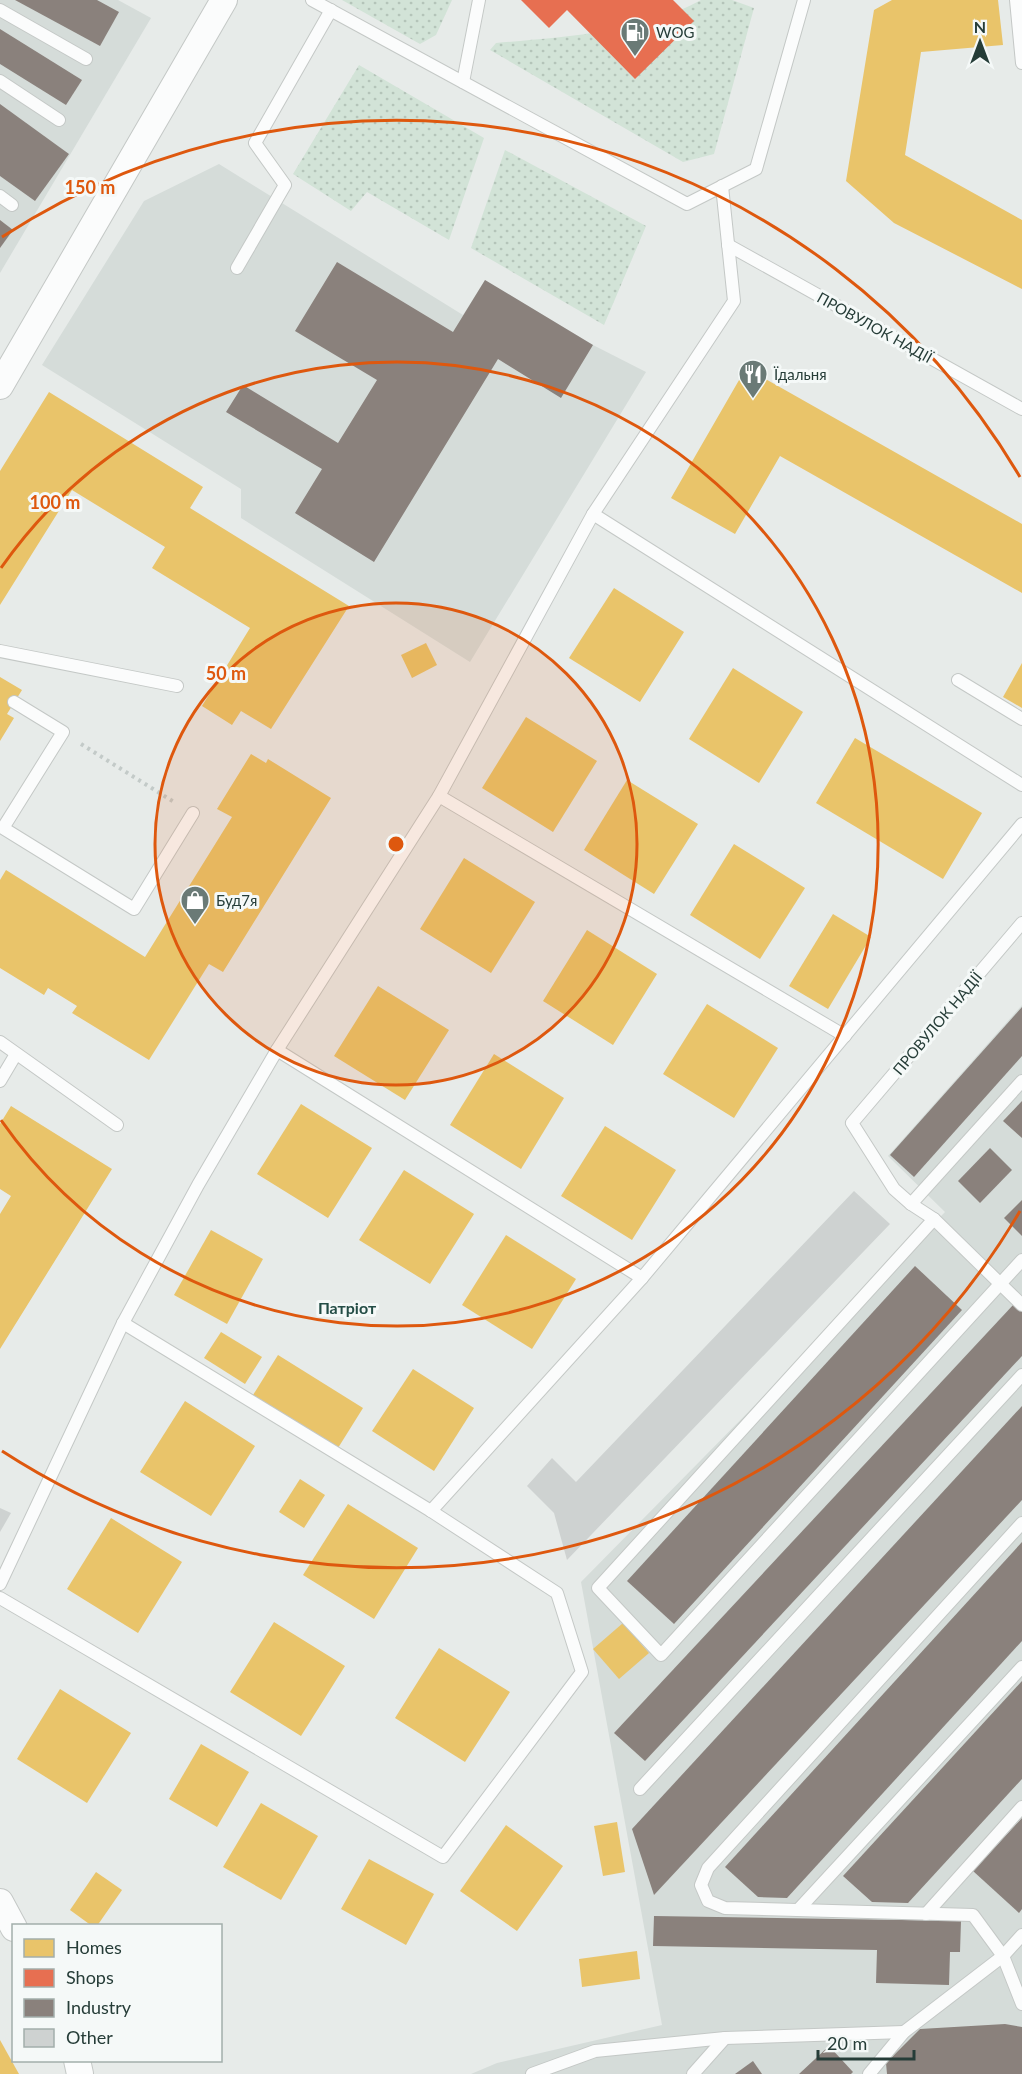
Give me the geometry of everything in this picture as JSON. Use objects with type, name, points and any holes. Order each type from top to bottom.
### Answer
[{"type":"street","points":[[0,386],[224,0]]},
{"type":"street","points":[[0,1902],[12,1924]]},
{"type":"lane","points":[[312,0],[687,204],[756,169],[804,0]]},
{"type":"lane","points":[[463,82],[479,0]]},
{"type":"lane","points":[[1016,0],[1022,63]]},
{"type":"lane","points":[[0,10],[86,59]]},
{"type":"lane","points":[[237,268],[285,185],[255,143],[331,10]]},
{"type":"lane","points":[[0,81],[59,120]]},
{"type":"lane","points":[[0,1584],[123,1323],[198,1185],[277,1050],[439,796],[593,514],[734,301],[722,186]]},
{"type":"lane","points":[[0,196],[12,205]]},
{"type":"lane","name":"ПРОВУЛОК НАДІЇ","points":[[728,245],[1022,409]]},
{"type":"lane","points":[[593,514],[1022,785]]},
{"type":"lane","points":[[0,651],[177,686]]},
{"type":"lane","points":[[958,680],[1022,719]]},
{"type":"lane","points":[[14,702],[63,732],[3,828],[134,909],[193,813]]},
{"type":"lane","points":[[439,796],[845,1036]]},
{"type":"lane","points":[[431,1511],[642,1278],[1022,824]]},
{"type":"lane","name":"ПРОВУЛОК НАДІЇ","points":[[911,1204],[894,1189],[852,1123],[1022,923]]},
{"type":"lane","points":[[0,1042],[117,1125]]},
{"type":"lane","points":[[277,1050],[642,1278]]},
{"type":"lane","points":[[0,1081],[16,1054]]},
{"type":"lane","points":[[1022,1082],[911,1204],[934,1219],[1022,1305]]},
{"type":"lane","points":[[934,1219],[598,1587],[661,1655],[1022,1260]]},
{"type":"lane","points":[[0,1598],[443,1857],[582,1672],[557,1593],[431,1511],[123,1323]]},
{"type":"lane","points":[[640,1789],[1022,1375]]},
{"type":"lane","points":[[1022,1523],[703,1876],[704,1894],[716,1906],[973,1915],[1003,1956],[1022,2004]]},
{"type":"lane","points":[[798,1910],[1022,1667]]},
{"type":"lane","points":[[926,1914],[1022,1807]]},
{"type":"lane","points":[[869,2074],[904,2032],[1003,1956],[1022,1935]]},
{"type":"lane","points":[[532,2074],[595,2051],[725,2038],[904,2032]]},
{"type":"lane","points":[[693,2074],[725,2038]]},
{"type":"path","points":[[63,732],[193,813]]},
{"type":"shaded area","points":[[0,0],[118,0],[151,18],[0,273]]},
{"type":"shaded area","points":[[219,164],[463,315],[485,280],[593,345],[646,372],[470,662],[241,518],[241,489],[42,365],[144,201]]},
{"type":"shaded area","points":[[1022,1005],[1022,2074],[471,2074],[497,2063],[662,2025],[581,1582],[945,1212],[888,1156]]},
{"type":"green space","points":[[342,0],[452,0],[436,35],[420,44]]},
{"type":"green space","points":[[701,0],[732,0],[754,8],[714,154],[683,162],[490,50],[496,43],[628,27],[678,11]]},
{"type":"green space","points":[[359,65],[484,138],[449,240],[367,192],[351,211],[293,174]]},
{"type":"green space","points":[[505,150],[646,226],[604,325],[471,248]]},
{"type":"building: Homes","points":[[892,0],[998,0],[1003,45],[921,52],[905,155],[1022,220],[1022,289],[894,223],[846,181],[874,10]]},
{"type":"building: Homes","points":[[746,368],[1022,524],[1022,593],[780,456],[735,534],[671,498]]},
{"type":"building: Homes","points":[[49,392],[203,487],[190,508],[349,606],[271,729],[241,711],[232,725],[202,706],[250,628],[152,568],[165,547],[72,490],[0,605],[0,471]]},
{"type":"building: Homes","points":[[614,588],[684,632],[640,702],[569,658]]},
{"type":"building: Homes","points":[[426,643],[437,665],[412,678],[401,655]]},
{"type":"building: Homes","points":[[1022,663],[1022,708],[1003,697]]},
{"type":"building: Homes","points":[[733,668],[803,712],[759,783],[689,739]]},
{"type":"building: Homes","points":[[0,677],[22,690],[7,714],[14,718],[0,741]]},
{"type":"building: Homes","points":[[526,717],[597,761],[553,832],[482,788]]},
{"type":"building: Homes","points":[[855,738],[982,813],[943,879],[816,803]]},
{"type":"building: Homes","points":[[251,754],[266,763],[268,759],[331,798],[223,972],[209,964],[149,1060],[72,1013],[77,1006],[48,988],[44,995],[0,968],[0,880],[6,870],[145,957],[232,817],[217,809]]},
{"type":"building: Homes","points":[[627,780],[698,824],[654,894],[584,850]]},
{"type":"building: Homes","points":[[734,844],[805,888],[760,959],[690,915]]},
{"type":"building: Homes","points":[[464,858],[535,902],[491,973],[420,929]]},
{"type":"building: Homes","points":[[833,914],[871,937],[828,1009],[789,986]]},
{"type":"building: Homes","points":[[587,930],[657,974],[613,1045],[543,1001]]},
{"type":"building: Homes","points":[[378,986],[449,1030],[405,1100],[334,1056]]},
{"type":"building: Homes","points":[[707,1004],[778,1048],[734,1118],[663,1074]]},
{"type":"building: Homes","points":[[494,1054],[564,1098],[521,1169],[450,1125]]},
{"type":"building: Homes","points":[[301,1104],[372,1148],[328,1218],[257,1174]]},
{"type":"building: Homes","points":[[11,1106],[112,1169],[0,1349],[0,1214],[11,1196],[0,1189],[0,1124]]},
{"type":"building: Homes","points":[[605,1126],[676,1170],[632,1240],[561,1196]]},
{"type":"building: Homes","points":[[404,1170],[474,1214],[430,1284],[359,1240]]},
{"type":"building: Homes","points":[[211,1230],[263,1259],[227,1324],[174,1295]]},
{"type":"building: Homes","points":[[506,1235],[576,1279],[532,1349],[462,1305]]},
{"type":"building: Homes","points":[[221,1332],[262,1357],[245,1384],[204,1358]]},
{"type":"building: Homes","points":[[278,1355],[363,1408],[338,1448],[253,1395]]},
{"type":"building: Homes","points":[[413,1369],[474,1408],[434,1471],[372,1431]]},
{"type":"building: Homes","points":[[185,1401],[255,1446],[211,1516],[140,1472]]},
{"type":"building: Homes","points":[[300,1479],[325,1495],[304,1528],[279,1512]]},
{"type":"building: Homes","points":[[348,1504],[418,1548],[374,1619],[303,1575]]},
{"type":"building: Homes","points":[[111,1518],[182,1562],[138,1633],[67,1589]]},
{"type":"building: Homes","points":[[274,1622],[345,1666],[301,1736],[230,1692]]},
{"type":"building: Homes","points":[[623,1623],[649,1653],[619,1679],[593,1649]]},
{"type":"building: Homes","points":[[439,1648],[510,1692],[465,1762],[395,1718]]},
{"type":"building: Homes","points":[[60,1689],[131,1733],[87,1803],[17,1759]]},
{"type":"building: Homes","points":[[201,1744],[249,1772],[217,1827],[169,1799]]},
{"type":"building: Homes","points":[[261,1803],[318,1836],[281,1900],[223,1867]]},
{"type":"building: Homes","points":[[617,1822],[625,1872],[603,1876],[594,1826]]},
{"type":"building: Homes","points":[[506,1825],[563,1866],[517,1931],[460,1891]]},
{"type":"building: Homes","points":[[369,1859],[434,1894],[406,1945],[341,1909]]},
{"type":"building: Homes","points":[[96,1872],[122,1890],[98,1924],[89,1924],[70,1910]]},
{"type":"building: Homes","points":[[637,1951],[640,1979],[582,1987],[579,1959]]},
{"type":"building: Homes","points":[[0,2040],[19,2074],[0,2074]]},
{"type":"building: Shops","name":"WOG","points":[[521,0],[673,0],[694,21],[635,79],[567,10],[549,28]]},
{"type":"building: Industry","points":[[15,0],[97,0],[119,12],[100,46]]},
{"type":"building: Industry","points":[[0,29],[82,80],[66,105],[0,64]]},
{"type":"building: Industry","points":[[0,104],[69,154],[35,201],[0,176]]},
{"type":"building: Industry","points":[[0,220],[13,230],[0,248]]},
{"type":"building: Industry","points":[[337,262],[453,332],[485,280],[593,345],[561,398],[498,359],[374,562],[295,513],[322,469],[226,412],[243,385],[338,443],[377,380],[295,331]]},
{"type":"building: Industry","points":[[1022,1007],[1022,1056],[914,1177],[890,1155]]},
{"type":"building: Industry","points":[[1022,1101],[1022,1138],[1003,1121]]},
{"type":"building: Industry","points":[[990,1148],[1012,1170],[980,1203],[958,1181]]},
{"type":"building: Industry","points":[[1022,1200],[1022,1236],[1004,1218]]},
{"type":"building: Industry","points":[[915,1266],[962,1310],[674,1624],[627,1581]]},
{"type":"building: Industry","points":[[1014,1304],[1022,1312],[1022,1356],[645,1761],[614,1733]]},
{"type":"building: Industry","points":[[1022,1406],[1022,1500],[654,1895],[632,1829]]},
{"type":"building: Industry","points":[[1022,1542],[1022,1641],[787,1898],[758,1897],[725,1867]]},
{"type":"building: Industry","points":[[1022,1681],[1022,1779],[908,1903],[872,1902],[843,1876]]},
{"type":"building: Industry","points":[[1022,1818],[1022,1909],[1019,1913],[973,1871]]},
{"type":"building: Industry","points":[[654,1916],[961,1921],[960,1952],[950,1952],[949,1985],[876,1983],[877,1950],[653,1946]]},
{"type":"building: Industry","points":[[1005,2024],[1022,2027],[1022,2074],[887,2074],[886,2063],[920,2029]]},
{"type":"building: Industry","points":[[829,2046],[853,2072],[851,2074],[799,2074]]},
{"type":"building: Industry","points":[[753,2061],[762,2074],[735,2074]]},
{"type":"building: Other","points":[[854,1191],[890,1224],[567,1560],[554,1513],[527,1486],[552,1458],[576,1482]]},
{"type":"building: Other","points":[[0,1508],[11,1513],[0,1532]]},
{"type":"place","name":"WOG","points":[[635,58]]},
{"type":"place","name":"Їдальня","points":[[753,400]]},
{"type":"place","name":"Буд7я","points":[[195,926]]},
{"type":"district","name":"Патріот","points":[[347,1307]]}]
